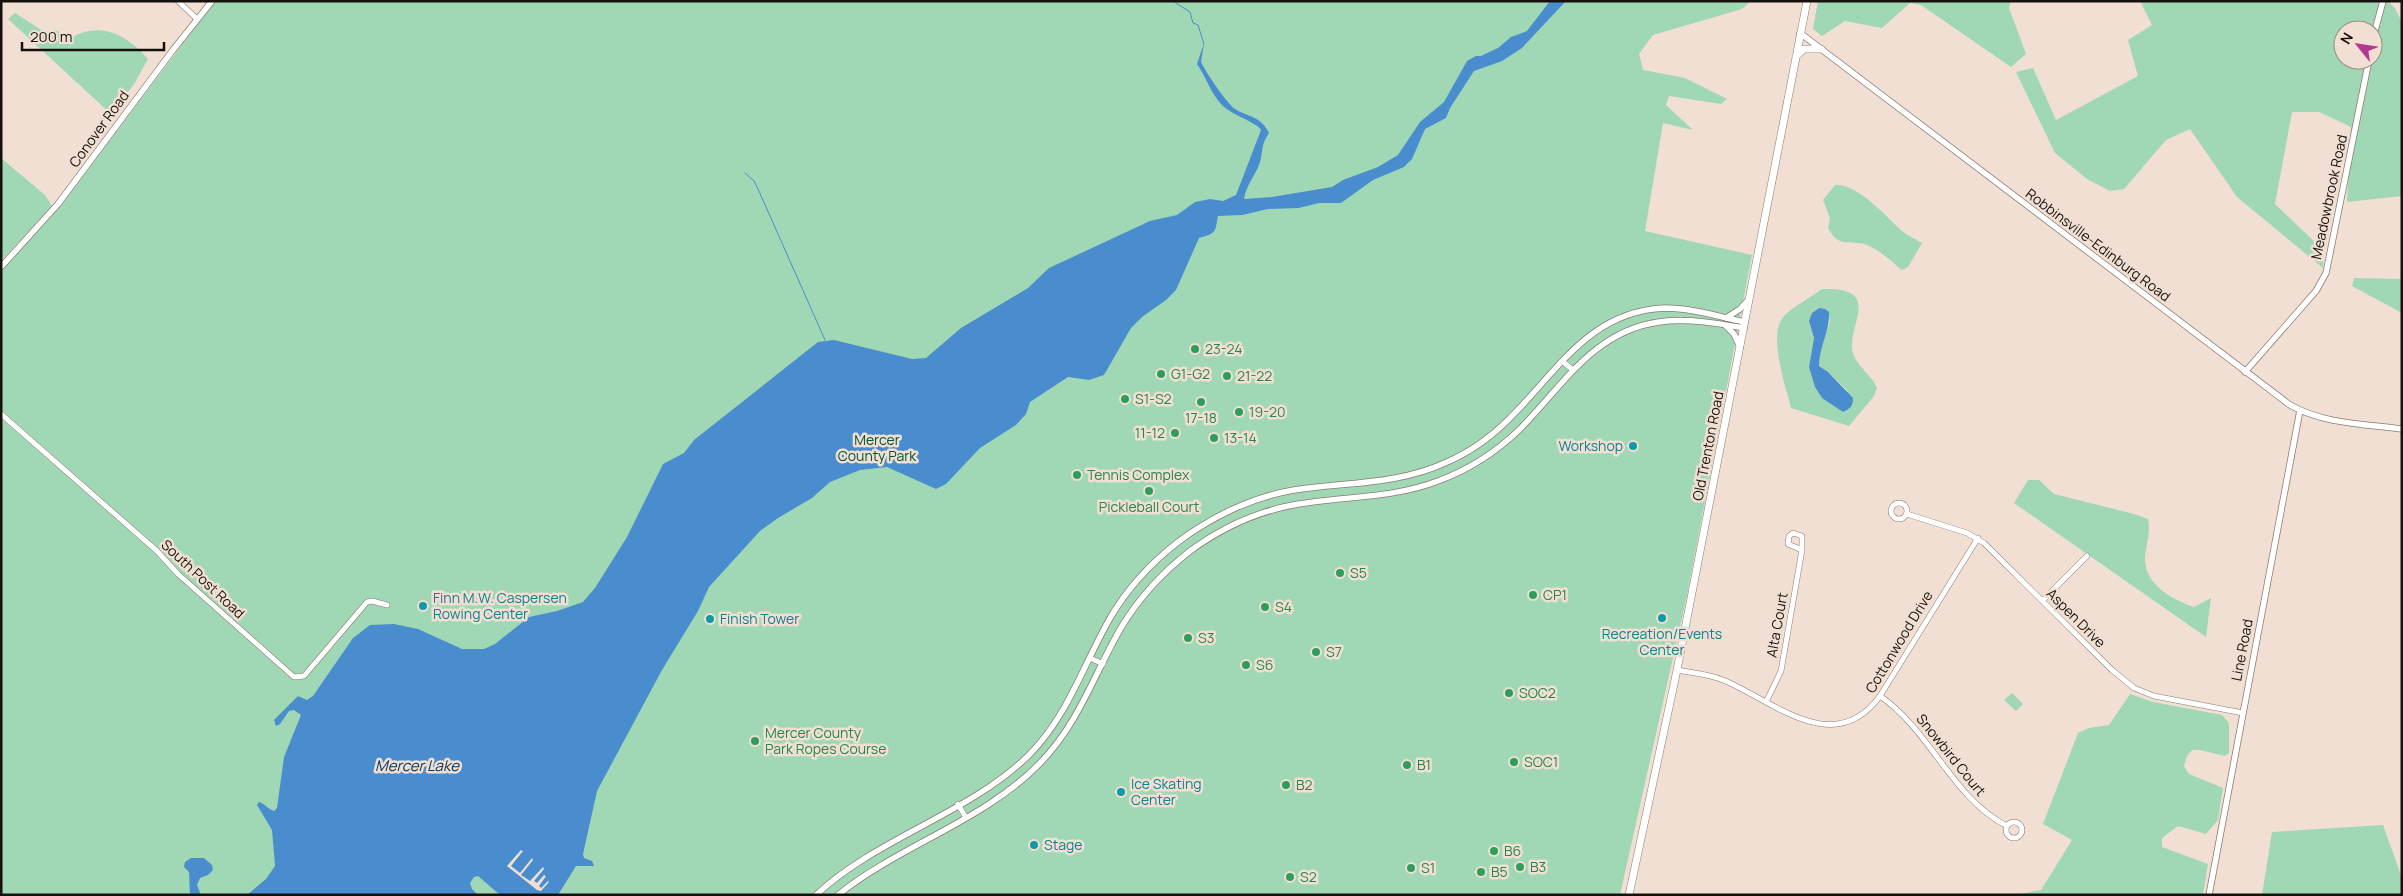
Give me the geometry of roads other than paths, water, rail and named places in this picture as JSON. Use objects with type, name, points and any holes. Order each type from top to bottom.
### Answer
[{"type":"main road","name":"Old Trenton Road","points":[[1629,895],[1677,670],[1807,1]]},
{"type":"main road","points":[[1796,56],[1804,49],[1821,49]]},
{"type":"street","points":[[178,1],[197,19]]},
{"type":"street","name":"Conover Road","points":[[1,267],[58,204],[212,1]]},
{"type":"street","points":[[2377,20],[2382,1]]},
{"type":"street","name":"Robbinsville-Edinburg Road","points":[[1800,33],[2245,372],[2300,410],[2327,419],[2402,429]]},
{"type":"street","name":"Meadowbrook Road","points":[[2245,372],[2310,298],[2326,273],[2367,70]]},
{"type":"street","points":[[838,895],[866,874],[1016,786],[1053,750],[1073,722],[1120,629],[1141,599],[1166,572],[1205,541],[1237,523],[1280,508],[1296,504],[1393,494],[1425,486],[1456,474],[1484,458],[1510,438],[1573,370],[1602,344],[1640,326],[1674,320],[1725,321],[1749,300]]},
{"type":"street","points":[[816,895],[852,866],[1007,774],[1042,740],[1061,714],[1108,622],[1131,589],[1162,555],[1193,532],[1244,505],[1280,493],[1392,480],[1450,461],[1474,448],[1498,429],[1562,361],[1595,331],[1615,320],[1640,312],[1677,308],[1744,325]]},
{"type":"street","points":[[1725,321],[1734,334],[1740,348]]},
{"type":"street","points":[[1562,361],[1573,370]]},
{"type":"street","name":"Line Road","points":[[2209,895],[2300,410]]},
{"type":"street","name":"South Post Road","points":[[1,414],[157,551],[178,574],[294,677],[304,676],[367,602],[372,601],[387,605]]},
{"type":"street","name":"Aspen Drive","points":[[1907,514],[1978,538],[2112,670],[2134,688],[2163,698],[2243,713]]},
{"type":"street","name":"Cottonwood Drive","points":[[1677,670],[1724,680],[1806,721],[1831,725],[1855,719],[1870,709],[1880,696],[1978,538]]},
{"type":"street","name":"Alta Court","points":[[1766,702],[1781,671],[1802,550]]},
{"type":"street","points":[[2043,600],[2086,556]]},
{"type":"street","points":[[1090,658],[1103,664]]},
{"type":"street","name":"Snowbird Court","points":[[1880,696],[1895,706],[1909,720],[1980,808],[2007,826]]},
{"type":"street","points":[[958,804],[965,816]]},
{"type":"water","name":"Mercer Lake","points":[[1550,1],[1566,1],[1522,48],[1502,61],[1474,71],[1450,108],[1446,118],[1425,129],[1412,159],[1404,167],[1373,180],[1341,203],[1319,203],[1299,208],[1268,209],[1242,215],[1218,216],[1214,231],[1209,235],[1199,238],[1176,290],[1131,328],[1104,375],[1089,380],[1068,377],[1030,402],[1026,414],[1016,425],[980,448],[946,484],[936,489],[887,467],[860,470],[830,482],[812,498],[760,531],[709,587],[698,611],[662,670],[597,791],[583,854],[584,858],[592,861],[594,866],[576,866],[558,895],[500,895],[478,876],[474,877],[470,883],[472,889],[478,895],[247,895],[266,879],[275,866],[272,830],[257,805],[259,802],[274,811],[277,808],[284,757],[301,715],[294,710],[289,711],[280,724],[276,726],[274,720],[298,696],[307,700],[313,696],[353,638],[370,625],[394,624],[418,629],[462,649],[484,649],[495,644],[529,617],[557,611],[583,602],[595,588],[627,537],[663,464],[684,453],[694,440],[818,342],[834,340],[912,359],[926,358],[961,328],[1028,288],[1049,268],[1150,221],[1177,215],[1195,202],[1210,199],[1223,201],[1236,195],[1261,130],[1255,124],[1231,112],[1215,96],[1197,64],[1204,43],[1201,62],[1216,87],[1231,106],[1258,120],[1266,127],[1269,133],[1263,145],[1257,169],[1247,188],[1244,199],[1272,197],[1332,187],[1343,180],[1378,167],[1398,155],[1420,122],[1444,102],[1467,61],[1498,48],[1511,37],[1527,31]]},
{"type":"water","points":[[1819,308],[1829,312],[1829,319],[1819,366],[1828,372],[1853,398],[1851,407],[1843,412],[1822,398],[1815,387],[1809,367],[1814,338],[1809,321],[1812,313]]},
{"type":"water","points":[[191,858],[204,858],[212,865],[213,870],[208,875],[200,878],[197,885],[201,895],[190,895],[189,872],[184,867],[185,862]]},
{"type":"waterway","points":[[1173,1],[1190,12],[1193,23],[1198,25],[1204,44]]},
{"type":"waterway","points":[[745,173],[754,181],[758,189],[825,340]]},
{"type":"place","name":"23-24","points":[[1195,349]]},
{"type":"place","name":"G1-G2","points":[[1161,374]]},
{"type":"place","name":"21-22","points":[[1227,376]]},
{"type":"place","name":"S1-S2","points":[[1125,399]]},
{"type":"place","name":"17-18","points":[[1201,402]]},
{"type":"place","name":"19-20","points":[[1239,412]]},
{"type":"place","name":"11-12","points":[[1175,433]]},
{"type":"place","name":"13-14","points":[[1214,438]]},
{"type":"place","name":"Workshop","points":[[1633,446]]},
{"type":"place","name":"Tennis Complex","points":[[1077,475]]},
{"type":"place","name":"Pickleball Court","points":[[1149,491]]},
{"type":"place","name":"S5","points":[[1340,573]]},
{"type":"place","name":"CP1","points":[[1533,595]]},
{"type":"place","name":"Finn M.W. Caspersen Rowing Center","points":[[423,606]]},
{"type":"place","name":"S4","points":[[1265,607]]},
{"type":"place","name":"Recreation/Events Center","points":[[1662,618]]},
{"type":"place","name":"Finish Tower","points":[[710,619]]},
{"type":"place","name":"S3","points":[[1188,638]]},
{"type":"place","name":"S7","points":[[1316,652]]},
{"type":"place","name":"S6","points":[[1246,665]]},
{"type":"place","name":"SOC2","points":[[1509,693]]},
{"type":"place","name":"Mercer County Park Ropes Course","points":[[755,741]]},
{"type":"place","name":"SOC1","points":[[1514,762]]},
{"type":"place","name":"B1","points":[[1407,765]]},
{"type":"place","name":"B2","points":[[1286,785]]},
{"type":"place","name":"Ice Skating Center","points":[[1121,792]]},
{"type":"place","name":"Stage","points":[[1034,845]]},
{"type":"place","name":"B6","points":[[1494,851]]},
{"type":"place","name":"B3","points":[[1520,867]]},
{"type":"place","name":"S1","points":[[1411,868]]},
{"type":"place","name":"B5","points":[[1481,872]]},
{"type":"place","name":"S2","points":[[1290,877]]},
{"type":"park label","name":"Mercer County Park","points":[[877,448]]}]
